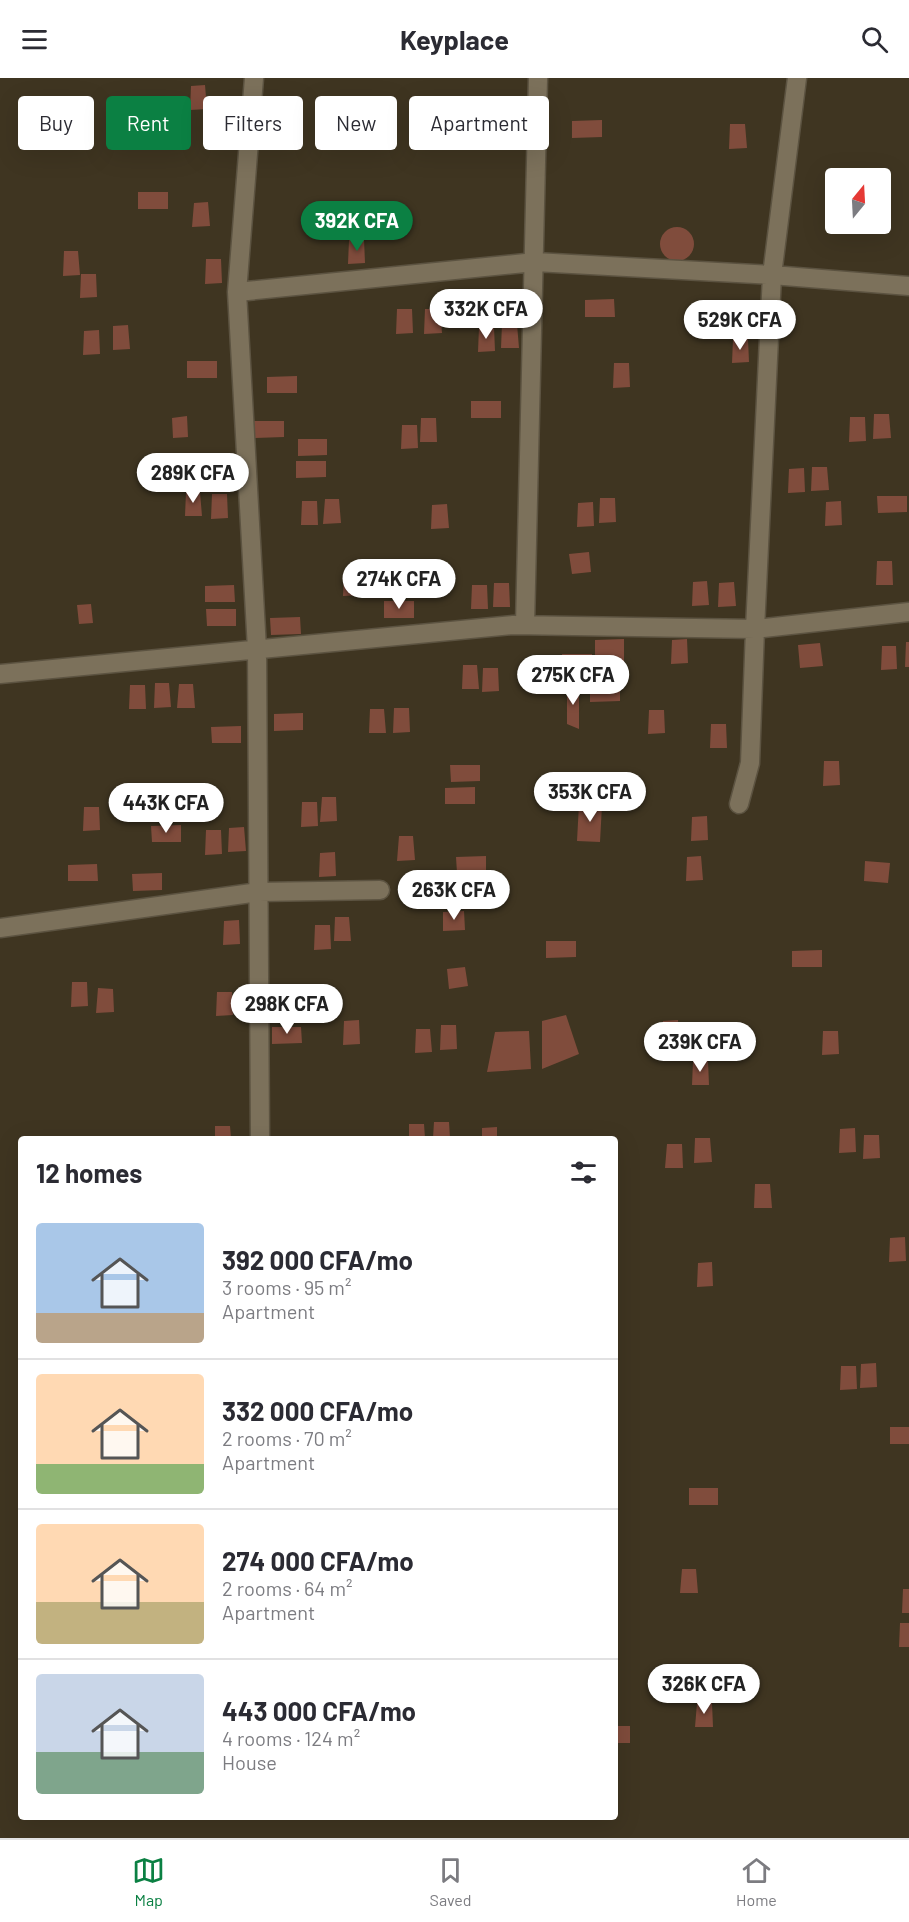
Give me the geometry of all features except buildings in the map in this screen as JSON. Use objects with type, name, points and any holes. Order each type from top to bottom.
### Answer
[{"type":"street","points":[[254,78],[237,292],[257,649],[260,1136]]},
{"type":"street","points":[[525,626],[538,78]]},
{"type":"street","points":[[740,804],[750,763],[772,275],[797,78]]},
{"type":"street","points":[[237,292],[535,262],[772,275],[909,286]]},
{"type":"street","points":[[0,674],[513,625],[755,629],[909,612]]},
{"type":"street","points":[[0,928],[259,892],[380,890]]}]
